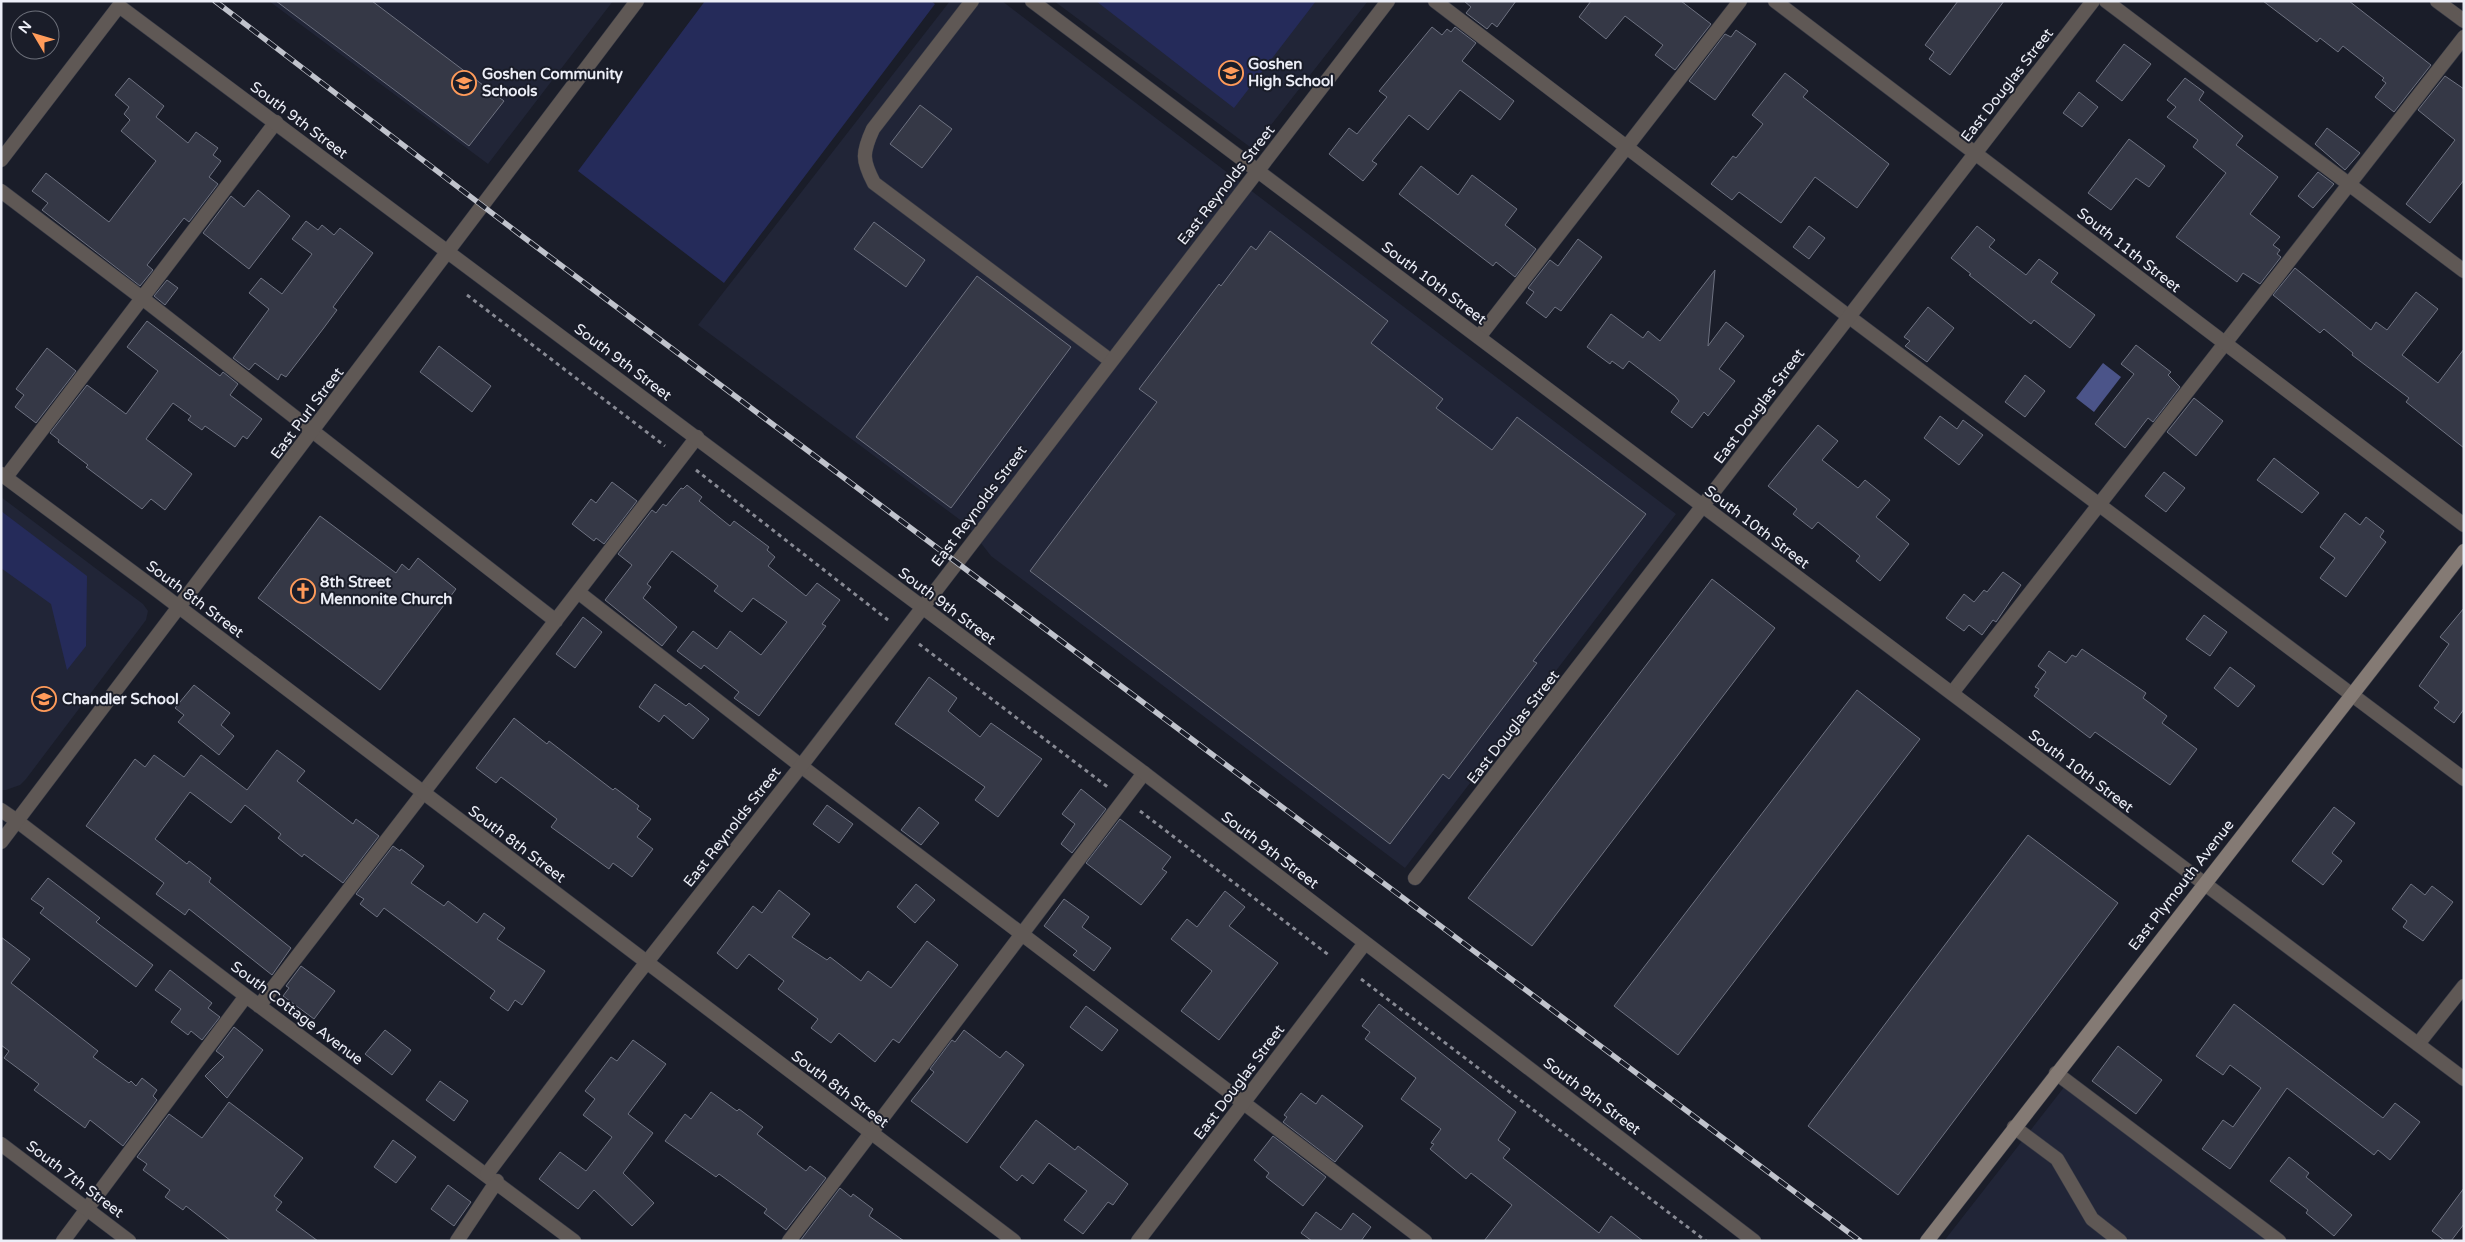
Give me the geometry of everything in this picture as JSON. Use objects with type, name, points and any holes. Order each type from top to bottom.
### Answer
[{"type":"main road","name":"East Plymouth Avenue","points":[[1927,1241],[2203,883],[2464,551]]},
{"type":"street","points":[[972,1],[873,129],[864,148],[865,166],[874,183],[1111,361]]},
{"type":"street","name":"South 10th Street","points":[[1032,1],[2464,1079]]},
{"type":"street","name":"East Reynolds Street","points":[[457,1241],[492,1177],[647,962],[801,766],[1388,1]]},
{"type":"street","points":[[1436,1],[1848,316],[2464,779]]},
{"type":"street","points":[[1478,337],[1740,1]]},
{"type":"street","name":"South 11th Street","points":[[1775,1],[2464,525]]},
{"type":"street","name":"East Douglas Street","points":[[1416,878],[2093,1]]},
{"type":"street","points":[[2106,1],[2464,271]]},
{"type":"street","points":[[2437,1],[2464,22]]},
{"type":"street","name":"East Purl Street","points":[[1,842],[449,253],[632,3]]},
{"type":"street","points":[[1,160],[118,4]]},
{"type":"street","name":"South 9th Street","points":[[118,4],[1144,773],[1754,1241]]},
{"type":"street","points":[[1952,694],[2464,37]]},
{"type":"street","points":[[4,476],[276,122]]},
{"type":"street","points":[[1,191],[142,298],[556,620]]},
{"type":"street","points":[[259,1006],[697,437]]},
{"type":"street","name":"South 8th Street","points":[[4,476],[180,607],[1014,1241]]},
{"type":"street","points":[[578,592],[801,766],[1425,1241]]},
{"type":"street","points":[[789,1241],[1144,773]]},
{"type":"street","name":"South Cottage Avenue","points":[[1,810],[259,1006],[492,1177],[574,1241]]},
{"type":"street","name":"East Douglas Street","points":[[1138,1241],[1365,943]]},
{"type":"street","points":[[2418,1044],[2464,986]]},
{"type":"street","points":[[63,1241],[246,996]]},
{"type":"street","points":[[2056,1073],[2279,1241]]},
{"type":"street","points":[[2014,1127],[2057,1159],[2092,1219],[2120,1241]]},
{"type":"street","name":"South 7th Street","points":[[1,1144],[129,1241]]},
{"type":"path","points":[[467,295],[681,458],[903,632],[1706,1241]]},
{"type":"shaded area","name":"Goshen Community Schools","points":[[269,1],[613,1],[488,164]]},
{"type":"shaded area","points":[[705,1],[931,1],[935,4],[724,283],[578,171]]},
{"type":"shaded area","points":[[950,1],[1002,1],[1676,514],[1405,868],[991,556],[967,525],[698,325]]},
{"type":"shaded area","name":"Goshen High School","points":[[1054,1],[1368,1],[1256,144],[1250,147]]},
{"type":"shaded area","points":[[1096,1],[1316,1],[1234,108]]},
{"type":"shaded area","points":[[2103,363],[2121,377],[2094,412],[2076,398]]},
{"type":"shaded area","name":"Chandler School","points":[[1,497],[143,604],[148,611],[146,620],[26,779],[20,785],[6,790],[1,790]]},
{"type":"shaded area","points":[[1,511],[87,576],[86,646],[67,670],[51,604],[1,568]]},
{"type":"shaded area","points":[[2072,1077],[2290,1241],[1944,1241]]},
{"type":"building","points":[[276,1],[372,1],[504,101],[469,146]]},
{"type":"building","points":[[1464,1],[1516,1],[1497,27],[1492,23],[1487,29],[1466,13],[1471,7]]},
{"type":"building","points":[[1591,1],[1681,1],[1711,24],[1675,70],[1655,55],[1663,45],[1625,16],[1606,39],[1579,17]]},
{"type":"building","points":[[1958,1],[2004,1],[1950,75],[1929,59],[1934,52],[1925,45]]},
{"type":"building","points":[[2263,1],[2349,1],[2431,65],[2394,112],[2375,97],[2386,83],[2382,80],[2384,78],[2343,46],[2338,52],[2320,38],[2317,42]]},
{"type":"building","points":[[1432,27],[1442,35],[1447,29],[1451,32],[1455,27],[1476,43],[1462,61],[1514,101],[1500,120],[1460,90],[1428,130],[1409,115],[1372,161],[1377,164],[1363,181],[1329,154],[1349,128],[1357,134],[1387,97],[1379,91]]},
{"type":"building","points":[[1736,30],[1756,44],[1715,100],[1689,81],[1725,34],[1731,37]]},
{"type":"building","points":[[2124,44],[2151,64],[2122,101],[2096,81]]},
{"type":"building","points":[[1785,73],[1808,91],[1803,97],[1889,164],[1857,208],[1815,177],[1781,223],[1739,192],[1732,200],[1711,184],[1733,156],[1736,158],[1763,124],[1752,115]]},
{"type":"building","points":[[2445,76],[2464,89],[2464,180],[2430,223],[2406,204],[2455,140],[2418,110]]},
{"type":"building","points":[[129,78],[164,106],[156,117],[188,143],[196,132],[218,148],[213,155],[221,161],[209,177],[218,184],[189,222],[184,218],[147,265],[153,270],[140,286],[42,210],[48,203],[32,191],[46,173],[109,222],[156,161],[121,131],[130,120],[124,114],[129,107],[115,95]]},
{"type":"building","points":[[2185,78],[2204,92],[2199,100],[2243,136],[2236,145],[2278,177],[2250,214],[2280,237],[2273,245],[2280,250],[2277,254],[2281,257],[2260,284],[2243,273],[2237,282],[2176,237],[2226,173],[2193,147],[2198,140],[2167,117],[2176,107],[2167,100]]},
{"type":"building","points":[[2079,92],[2098,107],[2082,127],[2063,113]]},
{"type":"building","points":[[920,105],[952,129],[922,168],[890,144]]},
{"type":"building","points":[[2327,128],[2360,153],[2345,170],[2315,144]]},
{"type":"building","points":[[2129,139],[2165,166],[2149,187],[2136,178],[2111,210],[2088,193]]},
{"type":"building","points":[[1421,166],[1458,195],[1472,175],[1517,209],[1505,225],[1536,249],[1515,277],[1496,262],[1493,266],[1399,194]]},
{"type":"building","points":[[2318,172],[2334,184],[2313,208],[2298,196]]},
{"type":"building","points":[[258,190],[290,216],[249,269],[203,233],[231,196],[244,207]]},
{"type":"building","points":[[306,221],[318,230],[322,225],[334,235],[340,228],[373,253],[333,307],[337,310],[323,329],[286,377],[281,374],[278,380],[255,363],[249,370],[233,358],[269,309],[249,293],[261,278],[282,294],[312,254],[292,239]]},
{"type":"building","points":[[874,222],[925,260],[906,287],[854,249]]},
{"type":"building","points":[[1809,226],[1825,238],[1809,259],[1793,247]]},
{"type":"building","points":[[1977,226],[1995,240],[1989,247],[2026,275],[2039,259],[2058,273],[2051,282],[2095,315],[2070,348],[2034,320],[2031,324],[1969,275],[1971,274],[1951,258]]},
{"type":"building","points":[[1270,231],[1388,321],[1371,343],[1443,399],[1436,408],[1492,450],[1517,417],[1646,514],[1533,661],[1537,663],[1449,779],[1443,774],[1390,844],[1030,571],[1157,402],[1139,389],[1219,284],[1221,286],[1251,246],[1256,250]]},
{"type":"building","points":[[1578,239],[1602,257],[1561,311],[1555,307],[1546,318],[1526,303],[1534,292],[1528,288],[1550,260],[1558,266]]},
{"type":"building","points":[[2295,268],[2371,330],[2376,322],[2387,330],[2416,292],[2438,309],[2402,355],[2438,383],[2464,349],[2464,448],[2406,402],[2409,398],[2352,355],[2353,353],[2324,329],[2320,333],[2273,295]]},
{"type":"building","points":[[1715,270],[1708,346],[1726,322],[1744,336],[1719,369],[1735,381],[1708,416],[1704,412],[1692,428],[1671,412],[1679,401],[1675,396],[1629,361],[1623,369],[1612,361],[1610,364],[1587,347],[1611,314],[1643,338],[1648,331],[1660,341]]},
{"type":"building","points":[[977,276],[1071,347],[951,508],[856,437]]},
{"type":"building","points":[[167,280],[178,288],[165,305],[154,296]]},
{"type":"building","points":[[1928,307],[1954,328],[1927,362],[1905,346],[1910,341],[1904,337]]},
{"type":"building","points":[[147,321],[220,376],[223,372],[238,384],[230,395],[262,419],[247,439],[243,436],[235,447],[205,426],[202,430],[188,420],[191,416],[173,403],[146,439],[192,474],[165,510],[151,499],[142,509],[86,467],[88,465],[58,442],[59,440],[50,433],[87,385],[126,414],[158,371],[127,347]]},
{"type":"building","points":[[2136,345],[2171,372],[2168,375],[2180,387],[2153,422],[2148,418],[2125,448],[2095,424],[2134,374],[2121,364]]},
{"type":"building","points":[[439,346],[491,386],[472,412],[420,372]]},
{"type":"building","points":[[47,348],[76,371],[36,423],[15,407],[24,395],[16,389]]},
{"type":"building","points":[[2025,375],[2045,391],[2025,417],[2005,402]]},
{"type":"building","points":[[2194,398],[2223,421],[2196,456],[2167,432]]},
{"type":"building","points":[[1940,416],[1957,429],[1963,420],[1983,435],[1959,465],[1924,438]]},
{"type":"building","points":[[1818,425],[1838,441],[1822,460],[1858,488],[1865,480],[1890,500],[1876,517],[1909,544],[1880,581],[1856,561],[1860,556],[1818,522],[1812,529],[1793,514],[1797,509],[1768,486]]},
{"type":"building","points":[[2274,458],[2319,493],[2302,513],[2257,480]]},
{"type":"building","points":[[2164,472],[2185,488],[2166,512],[2145,496]]},
{"type":"building","points":[[612,482],[637,501],[604,544],[596,538],[594,541],[572,524],[591,499],[596,503]]},
{"type":"building","points":[[687,485],[702,497],[699,501],[730,526],[734,521],[769,547],[767,550],[775,557],[768,566],[806,596],[817,583],[840,600],[822,624],[826,626],[759,716],[734,698],[739,692],[704,665],[701,669],[677,651],[693,631],[717,649],[730,631],[761,655],[787,622],[753,598],[742,612],[714,591],[718,586],[672,551],[647,584],[651,587],[643,598],[677,627],[662,646],[605,600],[632,565],[618,554],[652,510],[656,513],[663,504],[666,506],[681,488],[683,489]]},
{"type":"building","points":[[2345,513],[2360,525],[2366,517],[2384,531],[2380,537],[2386,542],[2346,597],[2320,578],[2335,558],[2320,547]]},
{"type":"building","points":[[320,516],[396,573],[402,564],[409,570],[418,558],[456,589],[380,690],[258,598]]},
{"type":"building","points":[[2003,572],[2021,585],[1996,622],[1993,620],[1982,635],[1969,625],[1964,631],[1946,618],[1964,594],[1974,602],[1984,590],[1987,592]]},
{"type":"building","points":[[1712,579],[1775,628],[1532,946],[1468,898]]},
{"type":"building","points":[[2464,608],[2464,709],[2454,723],[2434,708],[2439,702],[2419,686],[2449,644],[2440,637]]},
{"type":"building","points":[[2204,615],[2227,632],[2210,656],[2186,639]]},
{"type":"building","points":[[583,617],[602,632],[575,668],[556,654]]},
{"type":"building","points":[[2082,649],[2146,693],[2143,698],[2167,716],[2162,723],[2197,749],[2170,785],[2095,732],[2090,738],[2034,696],[2039,689],[2035,687],[2046,672],[2038,666],[2049,651],[2066,663],[2072,655],[2076,657]]},
{"type":"building","points":[[2230,667],[2255,686],[2238,707],[2214,688]]},
{"type":"building","points":[[929,677],[957,698],[948,711],[980,737],[991,723],[1042,759],[998,817],[975,800],[985,787],[895,724]]},
{"type":"building","points":[[655,684],[686,706],[689,703],[709,719],[693,739],[664,715],[659,722],[639,707]]},
{"type":"building","points":[[194,685],[230,713],[221,725],[234,736],[219,755],[178,722],[184,715],[175,708]]},
{"type":"building","points":[[1857,690],[1920,739],[1678,1055],[1614,1006]]},
{"type":"building","points":[[514,718],[547,744],[549,741],[613,790],[615,788],[639,806],[637,809],[651,819],[637,837],[653,849],[632,877],[613,863],[609,869],[551,827],[557,819],[501,777],[496,783],[476,768]]},
{"type":"building","points":[[277,750],[305,771],[297,781],[353,824],[356,819],[379,836],[343,883],[304,854],[302,857],[278,838],[281,834],[245,805],[231,823],[190,792],[155,839],[187,864],[189,861],[211,878],[209,882],[291,948],[272,975],[189,909],[185,915],[156,894],[164,883],[86,826],[135,759],[145,767],[154,755],[184,777],[201,755],[247,790]]},
{"type":"building","points":[[1081,789],[1106,809],[1072,853],[1061,844],[1075,824],[1062,814]]},
{"type":"building","points":[[827,805],[853,824],[839,843],[813,824]]},
{"type":"building","points":[[919,807],[939,823],[921,845],[901,830]]},
{"type":"building","points":[[2334,807],[2355,823],[2332,853],[2342,861],[2323,885],[2292,861]]},
{"type":"building","points":[[1120,819],[1171,857],[1162,869],[1167,872],[1141,905],[1086,863]]},
{"type":"building","points":[[2028,835],[2118,903],[1898,1195],[1808,1126]]},
{"type":"building","points":[[393,846],[400,851],[401,849],[424,866],[411,883],[444,906],[448,901],[477,923],[484,913],[505,928],[497,939],[545,971],[522,1005],[515,1000],[508,1011],[490,998],[495,991],[384,908],[377,917],[360,904],[364,899],[356,894]]},
{"type":"building","points":[[48,878],[100,918],[96,922],[153,965],[136,987],[40,913],[44,908],[31,899]]},
{"type":"building","points":[[916,884],[935,900],[915,923],[897,907]]},
{"type":"building","points":[[2411,884],[2425,895],[2432,886],[2453,902],[2423,941],[2403,927],[2407,921],[2392,909]]},
{"type":"building","points":[[779,890],[810,914],[792,937],[827,960],[830,957],[861,981],[868,971],[891,988],[927,941],[958,965],[899,1043],[893,1039],[875,1062],[839,1033],[831,1043],[811,1028],[818,1019],[778,989],[784,981],[749,954],[737,969],[717,953],[753,906],[762,913]]},
{"type":"building","points":[[1225,891],[1245,907],[1229,926],[1278,963],[1219,1040],[1181,1011],[1212,971],[1171,939],[1187,919],[1197,927]]},
{"type":"building","points":[[1064,899],[1089,917],[1082,927],[1111,948],[1094,971],[1073,955],[1077,951],[1044,926]]},
{"type":"building","points":[[1,937],[30,959],[11,983],[98,1051],[93,1057],[129,1083],[131,1081],[136,1086],[142,1078],[157,1090],[153,1096],[157,1100],[123,1146],[90,1120],[85,1128],[34,1090],[39,1084],[4,1058],[9,1051],[1,1045]]},
{"type":"building","points":[[301,966],[335,991],[314,1019],[283,996],[289,988],[286,986]]},
{"type":"building","points":[[170,970],[212,1003],[208,1008],[220,1017],[202,1040],[191,1031],[188,1035],[171,1022],[181,1009],[155,990]]},
{"type":"building","points":[[1379,1004],[1516,1112],[1498,1140],[1510,1149],[1503,1158],[1599,1233],[1611,1216],[1643,1241],[1484,1241],[1512,1205],[1471,1173],[1466,1179],[1430,1149],[1434,1144],[1431,1143],[1441,1129],[1401,1099],[1416,1078],[1365,1039],[1370,1032],[1362,1026]]},
{"type":"building","points":[[2234,1004],[2383,1118],[2395,1103],[2420,1122],[2390,1160],[2378,1150],[2374,1155],[2287,1088],[2230,1169],[2202,1149],[2223,1120],[2233,1127],[2261,1088],[2230,1065],[2223,1075],[2196,1056]]},
{"type":"building","points":[[1086,1006],[1118,1030],[1102,1051],[1070,1027]]},
{"type":"building","points":[[234,1027],[263,1050],[227,1098],[205,1076],[224,1057],[216,1051]]},
{"type":"building","points":[[385,1030],[411,1050],[392,1075],[365,1054]]},
{"type":"building","points":[[964,1030],[1000,1058],[1006,1051],[1024,1065],[967,1143],[911,1101],[934,1072],[930,1069],[952,1040],[955,1042]]},
{"type":"building","points":[[633,1040],[666,1064],[628,1114],[653,1133],[623,1173],[654,1203],[632,1226],[594,1190],[578,1209],[539,1179],[560,1152],[586,1171],[612,1137],[583,1115],[595,1099],[585,1091],[611,1057],[617,1061]]},
{"type":"building","points":[[2118,1046],[2162,1080],[2136,1114],[2092,1081]]},
{"type":"building","points":[[440,1081],[468,1101],[454,1121],[426,1100]]},
{"type":"building","points":[[711,1092],[737,1111],[739,1109],[763,1127],[757,1134],[806,1171],[810,1166],[826,1178],[786,1230],[764,1213],[767,1209],[719,1174],[716,1177],[665,1141],[685,1114],[691,1119]]},
{"type":"building","points":[[1301,1093],[1316,1104],[1322,1095],[1363,1126],[1335,1162],[1283,1122],[1287,1117],[1284,1115]]},
{"type":"building","points":[[229,1102],[303,1158],[274,1196],[282,1202],[276,1210],[318,1241],[231,1241],[186,1206],[183,1210],[165,1197],[170,1190],[143,1170],[147,1164],[137,1157],[169,1114],[202,1138]]},
{"type":"building","points":[[1036,1120],[1075,1150],[1078,1146],[1128,1184],[1113,1205],[1108,1202],[1083,1234],[1064,1220],[1087,1191],[1049,1163],[1033,1184],[1022,1175],[1017,1181],[1000,1167]]},
{"type":"building","points":[[1273,1136],[1326,1177],[1303,1206],[1266,1177],[1269,1173],[1254,1160]]},
{"type":"building","points":[[393,1140],[416,1157],[396,1183],[374,1167]]},
{"type":"building","points":[[2289,1157],[2309,1173],[2306,1177],[2352,1215],[2334,1236],[2306,1213],[2308,1210],[2270,1181]]},
{"type":"building","points":[[448,1185],[471,1202],[454,1226],[431,1209]]},
{"type":"building","points":[[840,1188],[851,1197],[853,1194],[873,1209],[869,1216],[904,1241],[800,1241]]},
{"type":"building","points":[[2464,1188],[2464,1224],[2451,1241],[2445,1241],[2432,1231]]},
{"type":"building","points":[[1316,1212],[1341,1230],[1353,1213],[1371,1227],[1361,1241],[1312,1241],[1301,1233]]},
{"type":"railway","points":[[215,1],[518,233],[1860,1241]]},
{"type":"place","name":"Goshen High School","points":[[1231,73]]},
{"type":"place","name":"Goshen Community Schools","points":[[464,83]]},
{"type":"place","name":"8th Street Mennonite Church","points":[[303,591]]},
{"type":"place","name":"Chandler School","points":[[44,699]]}]
